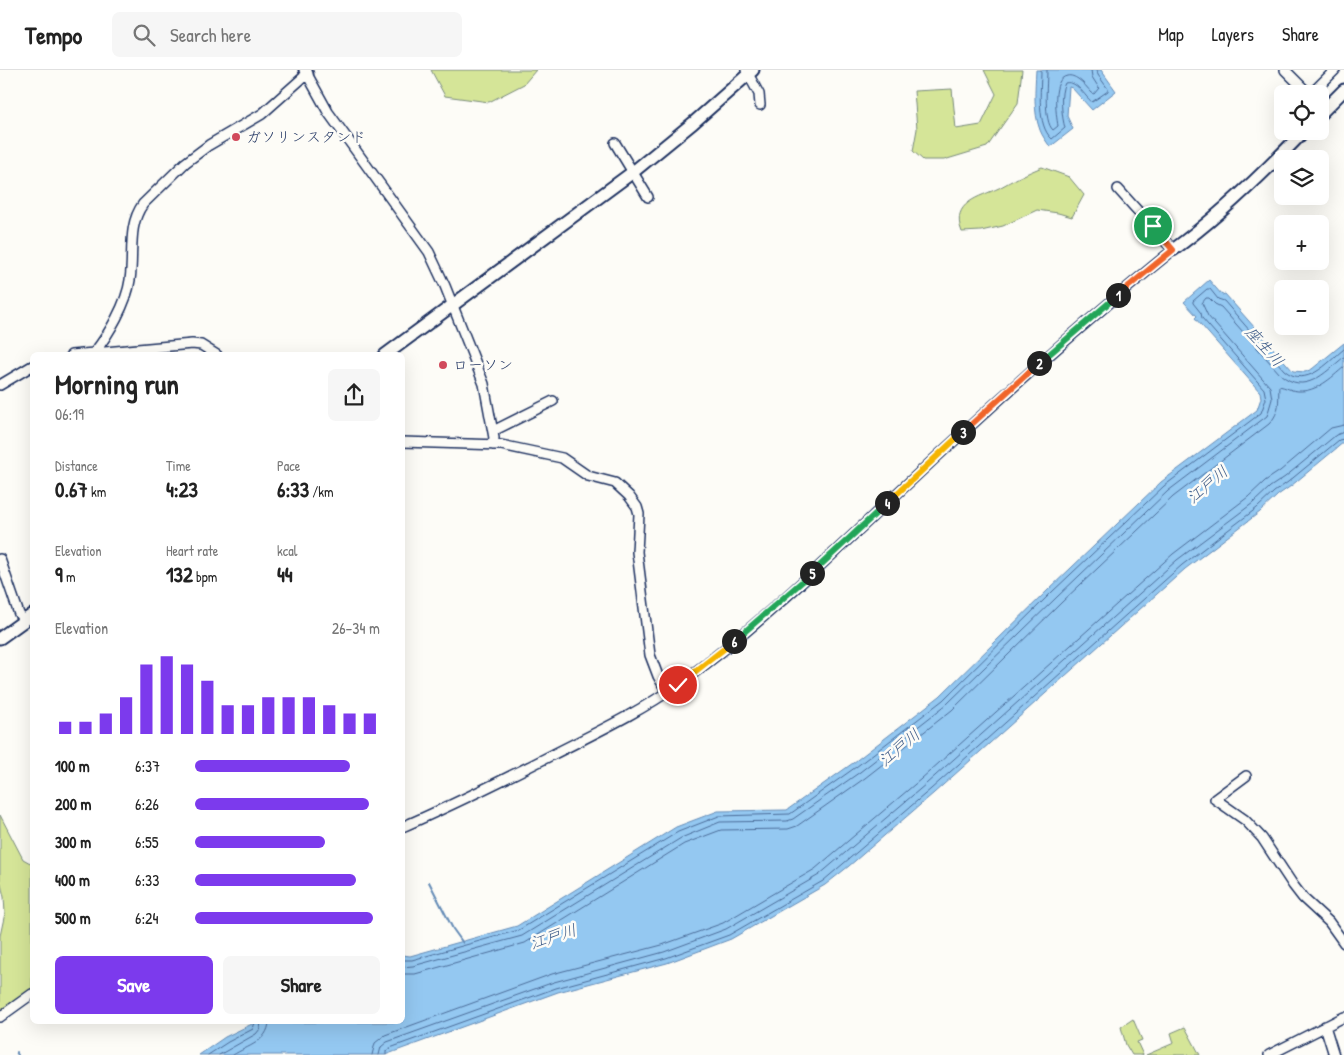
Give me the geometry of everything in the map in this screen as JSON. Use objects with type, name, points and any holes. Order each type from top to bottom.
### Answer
[{"type":"street","points":[[1285,70],[1301,85]]},
{"type":"street","points":[[1319,85],[1335,70]]},
{"type":"street","points":[[389,352],[633,172],[673,140],[749,71],[759,94],[760,105]]},
{"type":"street","points":[[95,352],[105,338],[127,295],[130,280],[132,232],[137,211],[185,164],[209,145],[262,114],[306,72],[328,112],[429,252],[453,305],[484,384],[493,431],[493,445]]},
{"type":"street","points":[[1329,105],[1344,90]]},
{"type":"street","points":[[405,826],[473,795],[600,731],[667,692],[713,659],[769,611],[1032,369],[1173,250],[1207,225],[1295,140]]},
{"type":"street","points":[[615,143],[648,197]]},
{"type":"street","points":[[1118,189],[1173,250]]},
{"type":"street","points":[[137,352],[201,345],[213,352]]},
{"type":"street","points":[[0,385],[30,367]]},
{"type":"street","points":[[493,431],[553,401]]},
{"type":"street","points":[[405,442],[501,445],[562,458],[588,476],[614,483],[634,502],[638,507],[639,514],[637,552],[648,646],[656,670],[667,692]]},
{"type":"street","points":[[0,559],[18,614],[28,618]]},
{"type":"street","points":[[0,638],[28,618]]},
{"type":"street","points":[[1246,776],[1215,799],[1245,820],[1262,838],[1303,898],[1329,922],[1344,943]]},
{"type":"street","points":[[0,1017],[30,995]]},
{"type":"street","points":[[1269,1055],[1344,1017]]},
{"type":"street","points":[[1325,1026],[1334,1055]]},
{"type":"green space","points":[[431,70],[536,70],[524,84],[489,102],[445,96]]},
{"type":"green space","points":[[984,70],[1022,70],[1018,103],[987,147],[944,160],[923,160],[913,151],[917,129],[914,91],[952,89],[956,129],[981,125],[996,94]]},
{"type":"green space","points":[[1042,167],[1069,177],[1084,195],[1072,217],[1037,210],[1003,226],[981,231],[962,232],[959,222],[960,214],[963,207],[969,202]]},
{"type":"green space","points":[[0,815],[23,859],[30,863],[30,990],[0,1010],[0,936],[5,913],[0,880]]},
{"type":"green space","points":[[1133,1019],[1142,1040],[1137,1042],[1143,1055],[1132,1055],[1126,1045],[1121,1027]]},
{"type":"green space","points":[[1185,1027],[1200,1055],[1146,1055],[1174,1043],[1171,1033]]},
{"type":"water","points":[[1036,70],[1101,70],[1116,91],[1092,110],[1069,87],[1067,116],[1073,129],[1050,147],[1041,132],[1036,116]]},
{"type":"water","points":[[1209,280],[1222,295],[1225,294],[1293,371],[1305,372],[1312,369],[1344,343],[1344,442],[1278,495],[1260,512],[1185,569],[934,793],[825,885],[731,939],[667,963],[558,992],[385,1055],[199,1055],[225,1037],[252,1024],[405,1024],[405,955],[410,956],[517,926],[676,827],[718,811],[787,810],[853,763],[940,696],[1161,482],[1257,410],[1261,398],[1260,392],[1195,318],[1197,316],[1184,302]]},
{"type":"waterway","points":[[429,882],[453,929],[463,943]]},
{"type":"place","name":"ガソリンスタンド","points":[[236,137]]},
{"type":"place","name":"ローソン","points":[[443,365]]},
{"type":"route","points":[[678,685],[713,659],[808,577],[1032,369],[1173,250],[1153,226]]},
{"type":"water label","name":"座生川","points":[[1265,346]]},
{"type":"water label","name":"江戸川","points":[[1207,484]]},
{"type":"water label","name":"江戸川","points":[[899,747]]},
{"type":"water label","name":"江戸川","points":[[553,936]]}]
